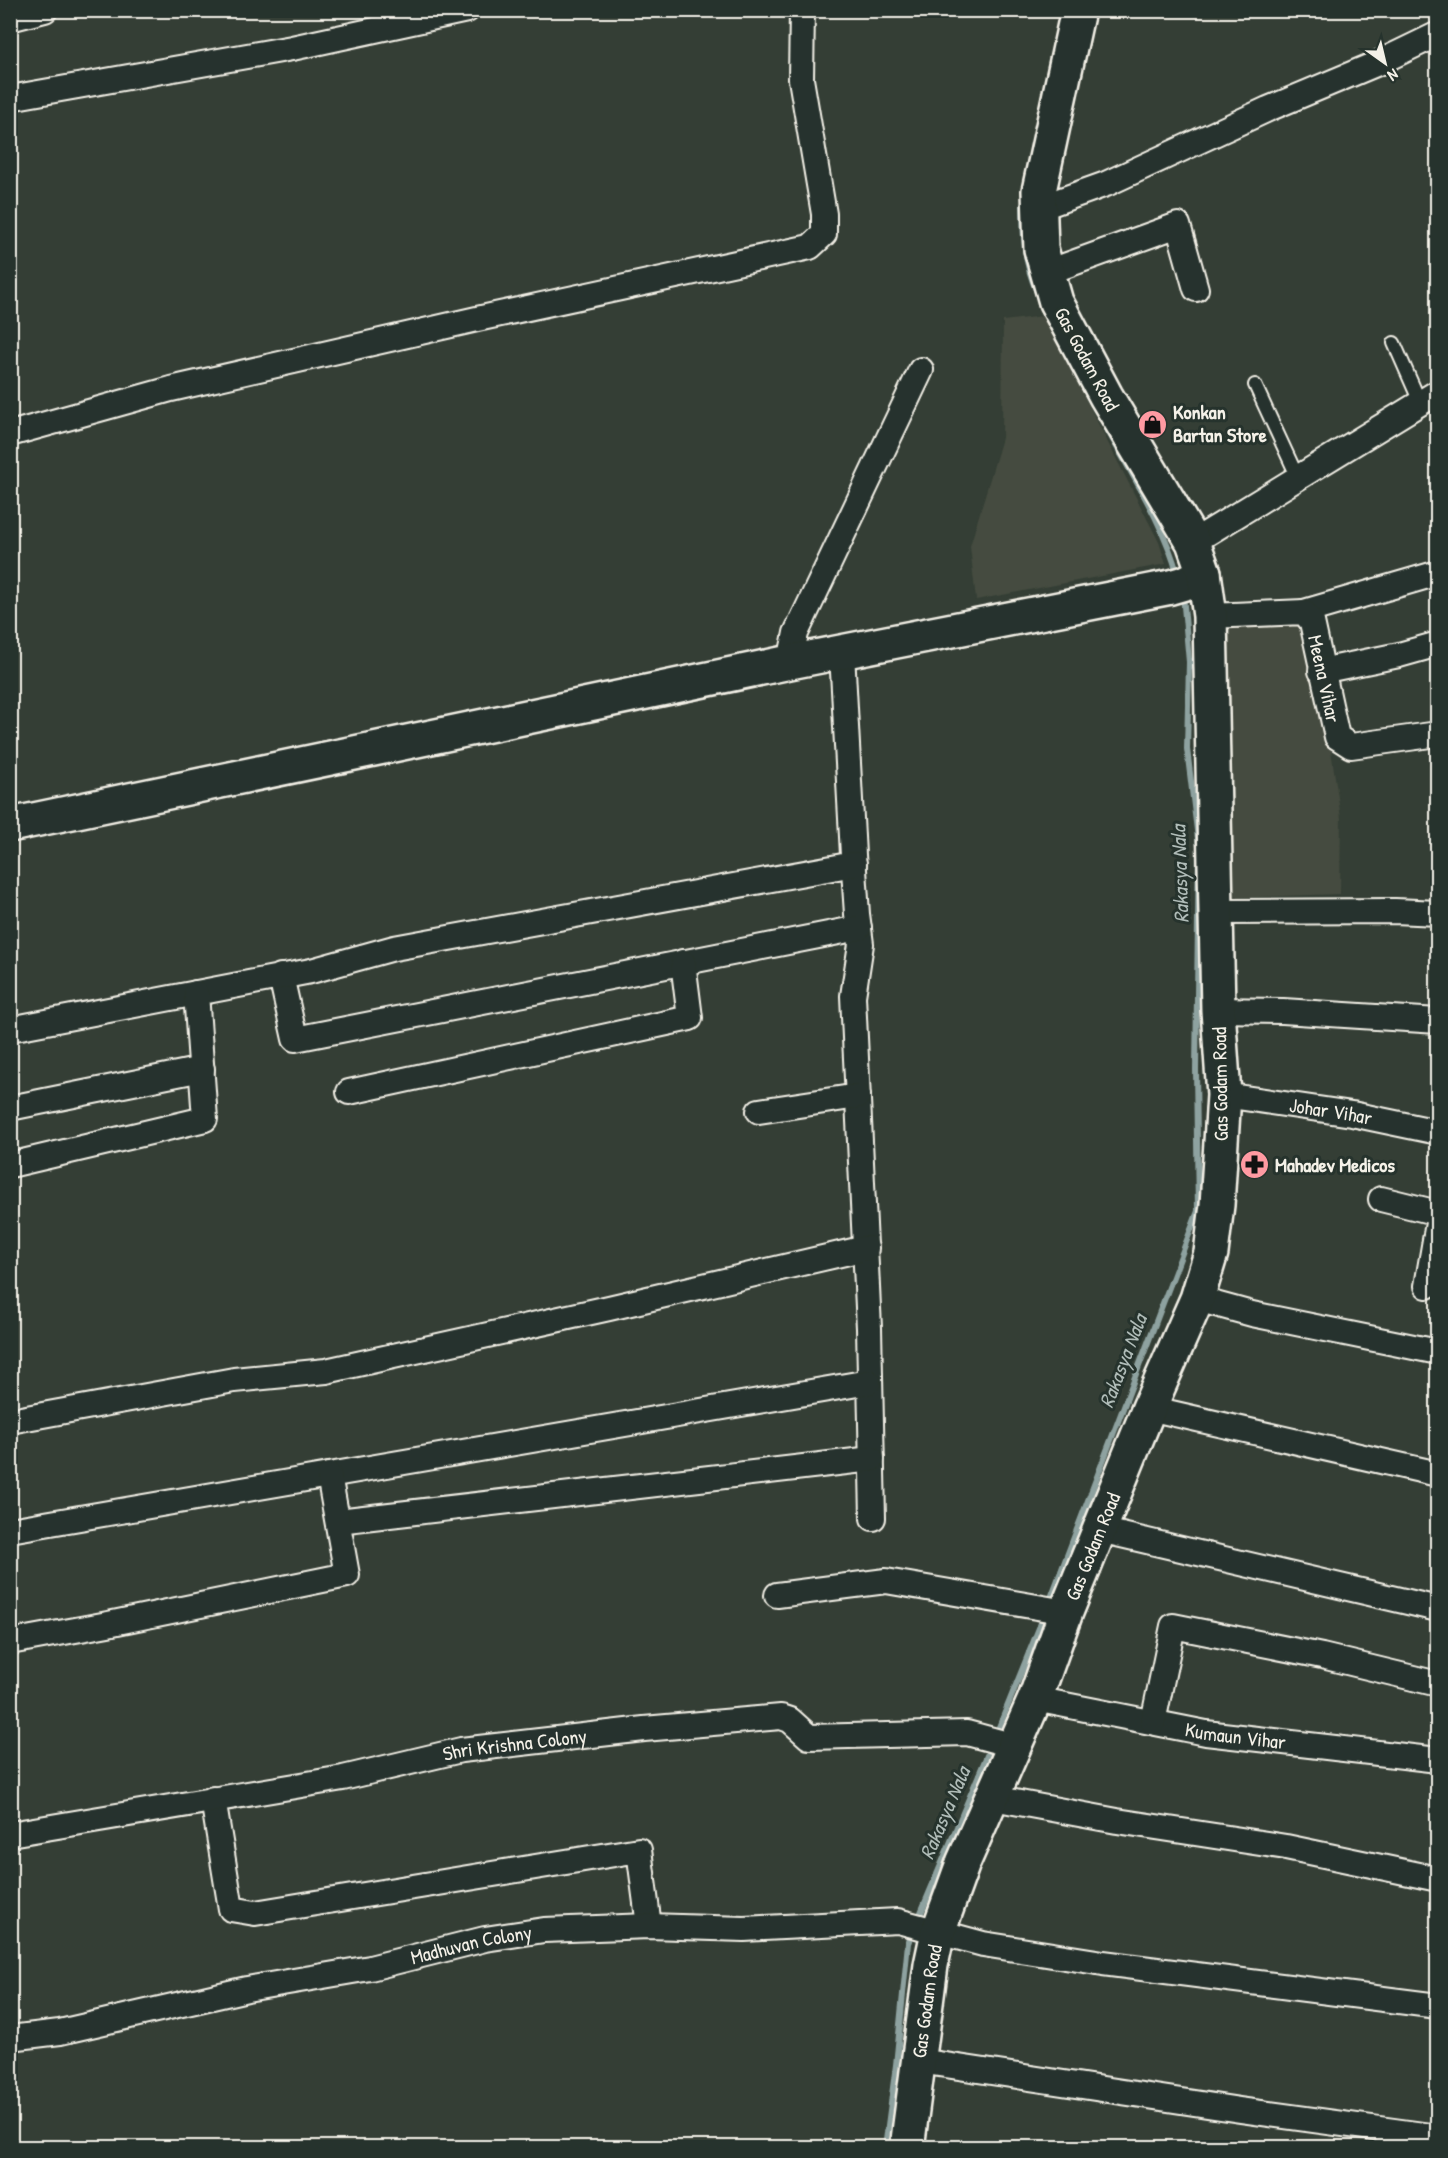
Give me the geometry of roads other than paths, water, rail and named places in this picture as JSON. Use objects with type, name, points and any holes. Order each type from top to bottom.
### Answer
[{"type":"main road","name":"Gas Godam Road","points":[[907,2148],[931,1965],[920,1926],[963,1863],[993,1798],[999,1741],[1035,1699],[1052,1609],[1100,1530],[1149,1408],[1197,1299],[1211,1253],[1218,1194],[1224,1095],[1218,1010],[1210,616],[1186,581],[1193,542],[1106,396],[1056,302],[1041,249],[1039,191],[1078,10]]},
{"type":"main road","points":[[10,825],[1186,581]]},
{"type":"street","points":[[10,19],[45,10]]},
{"type":"street","points":[[10,98],[292,48],[467,10]]},
{"type":"street","points":[[10,434],[182,386],[810,247],[824,234],[824,214],[801,79],[802,10]]},
{"type":"street","points":[[1039,208],[1106,184],[1268,109],[1378,63],[1437,34]]},
{"type":"street","points":[[1048,272],[1178,225],[1196,289]]},
{"type":"street","points":[[790,662],[796,633],[921,370]]},
{"type":"street","points":[[1193,542],[1429,397]]},
{"type":"street","points":[[1304,612],[1437,573]]},
{"type":"street","name":"Meena Vihar","points":[[1210,616],[1304,612],[1312,622],[1337,737],[1351,746],[1437,735]]},
{"type":"street","points":[[1321,671],[1399,655],[1437,644]]},
{"type":"street","points":[[842,653],[861,945],[853,996],[866,1248],[873,1518]]},
{"type":"street","points":[[10,1029],[311,970],[394,948],[854,864]]},
{"type":"street","points":[[1216,912],[1395,911],[1437,913]]},
{"type":"street","points":[[281,976],[295,1039],[859,928]]},
{"type":"street","points":[[349,1092],[690,1018],[683,962]]},
{"type":"street","points":[[10,1165],[205,1119],[196,993]]},
{"type":"street","points":[[1218,1010],[1305,1012],[1437,1021]]},
{"type":"street","points":[[10,1108],[202,1070]]},
{"type":"street","name":"Johar Vihar","points":[[1224,1095],[1352,1114],[1437,1132]]},
{"type":"street","points":[[759,1111],[858,1096]]},
{"type":"street","points":[[1381,1199],[1437,1213]]},
{"type":"street","points":[[1427,1286],[1437,1223]]},
{"type":"street","points":[[10,1421],[234,1380],[326,1371],[866,1248]]},
{"type":"street","points":[[1197,1299],[1252,1314],[1437,1352]]},
{"type":"street","points":[[10,1530],[869,1382]]},
{"type":"street","points":[[1149,1408],[1437,1474]]},
{"type":"street","points":[[338,1521],[872,1459]]},
{"type":"street","points":[[10,1642],[347,1575],[329,1474]]},
{"type":"street","points":[[1100,1530],[1437,1609]]},
{"type":"street","points":[[777,1595],[886,1581],[1052,1609]]},
{"type":"street","points":[[1154,1722],[1173,1626],[1323,1656],[1437,1684]]},
{"type":"street","name":"Kumaun Vihar","points":[[1035,1699],[1206,1733],[1437,1760]]},
{"type":"street","name":"Shri Krishna Colony","points":[[10,1834],[342,1778],[461,1750],[644,1729],[781,1717],[790,1720],[809,1737],[967,1733],[999,1741]]},
{"type":"street","points":[[993,1798],[1117,1821],[1286,1847],[1437,1879]]},
{"type":"street","points":[[213,1799],[231,1909],[255,1913],[639,1850],[649,1926]]},
{"type":"street","name":"Madhuvan Colony","points":[[10,2038],[60,2032],[247,1989],[370,1968],[485,1939],[544,1930],[649,1926],[744,1929],[898,1921],[983,1944],[1103,1963],[1437,2006]]},
{"type":"street","points":[[919,2061],[1437,2137]]},
{"type":"lane","points":[[1394,343],[1429,397]]},
{"type":"lane","points":[[1255,385],[1298,478]]},
{"type":"waterway","points":[[1023,205],[1025,250],[1029,271],[1037,292]]},
{"type":"waterway","points":[[1107,429],[1156,519],[1178,576]]},
{"type":"waterway","name":"Rakasya Nala","points":[[1049,1603],[1198,1211],[1196,1070],[1199,847],[1187,749],[1189,662],[1183,595]]},
{"type":"waterway","name":"Rakasya Nala","points":[[995,1737],[1045,1613]]},
{"type":"waterway","name":"Rakasya Nala","points":[[917,1922],[991,1746]]},
{"type":"waterway","name":"Rakasya Nala","points":[[885,2148],[908,1943],[913,1931]]},
{"type":"place","name":"Konkan Bartan Store","points":[[1152,424]]},
{"type":"place","name":"Mahadev Medicos","points":[[1254,1165]]}]
